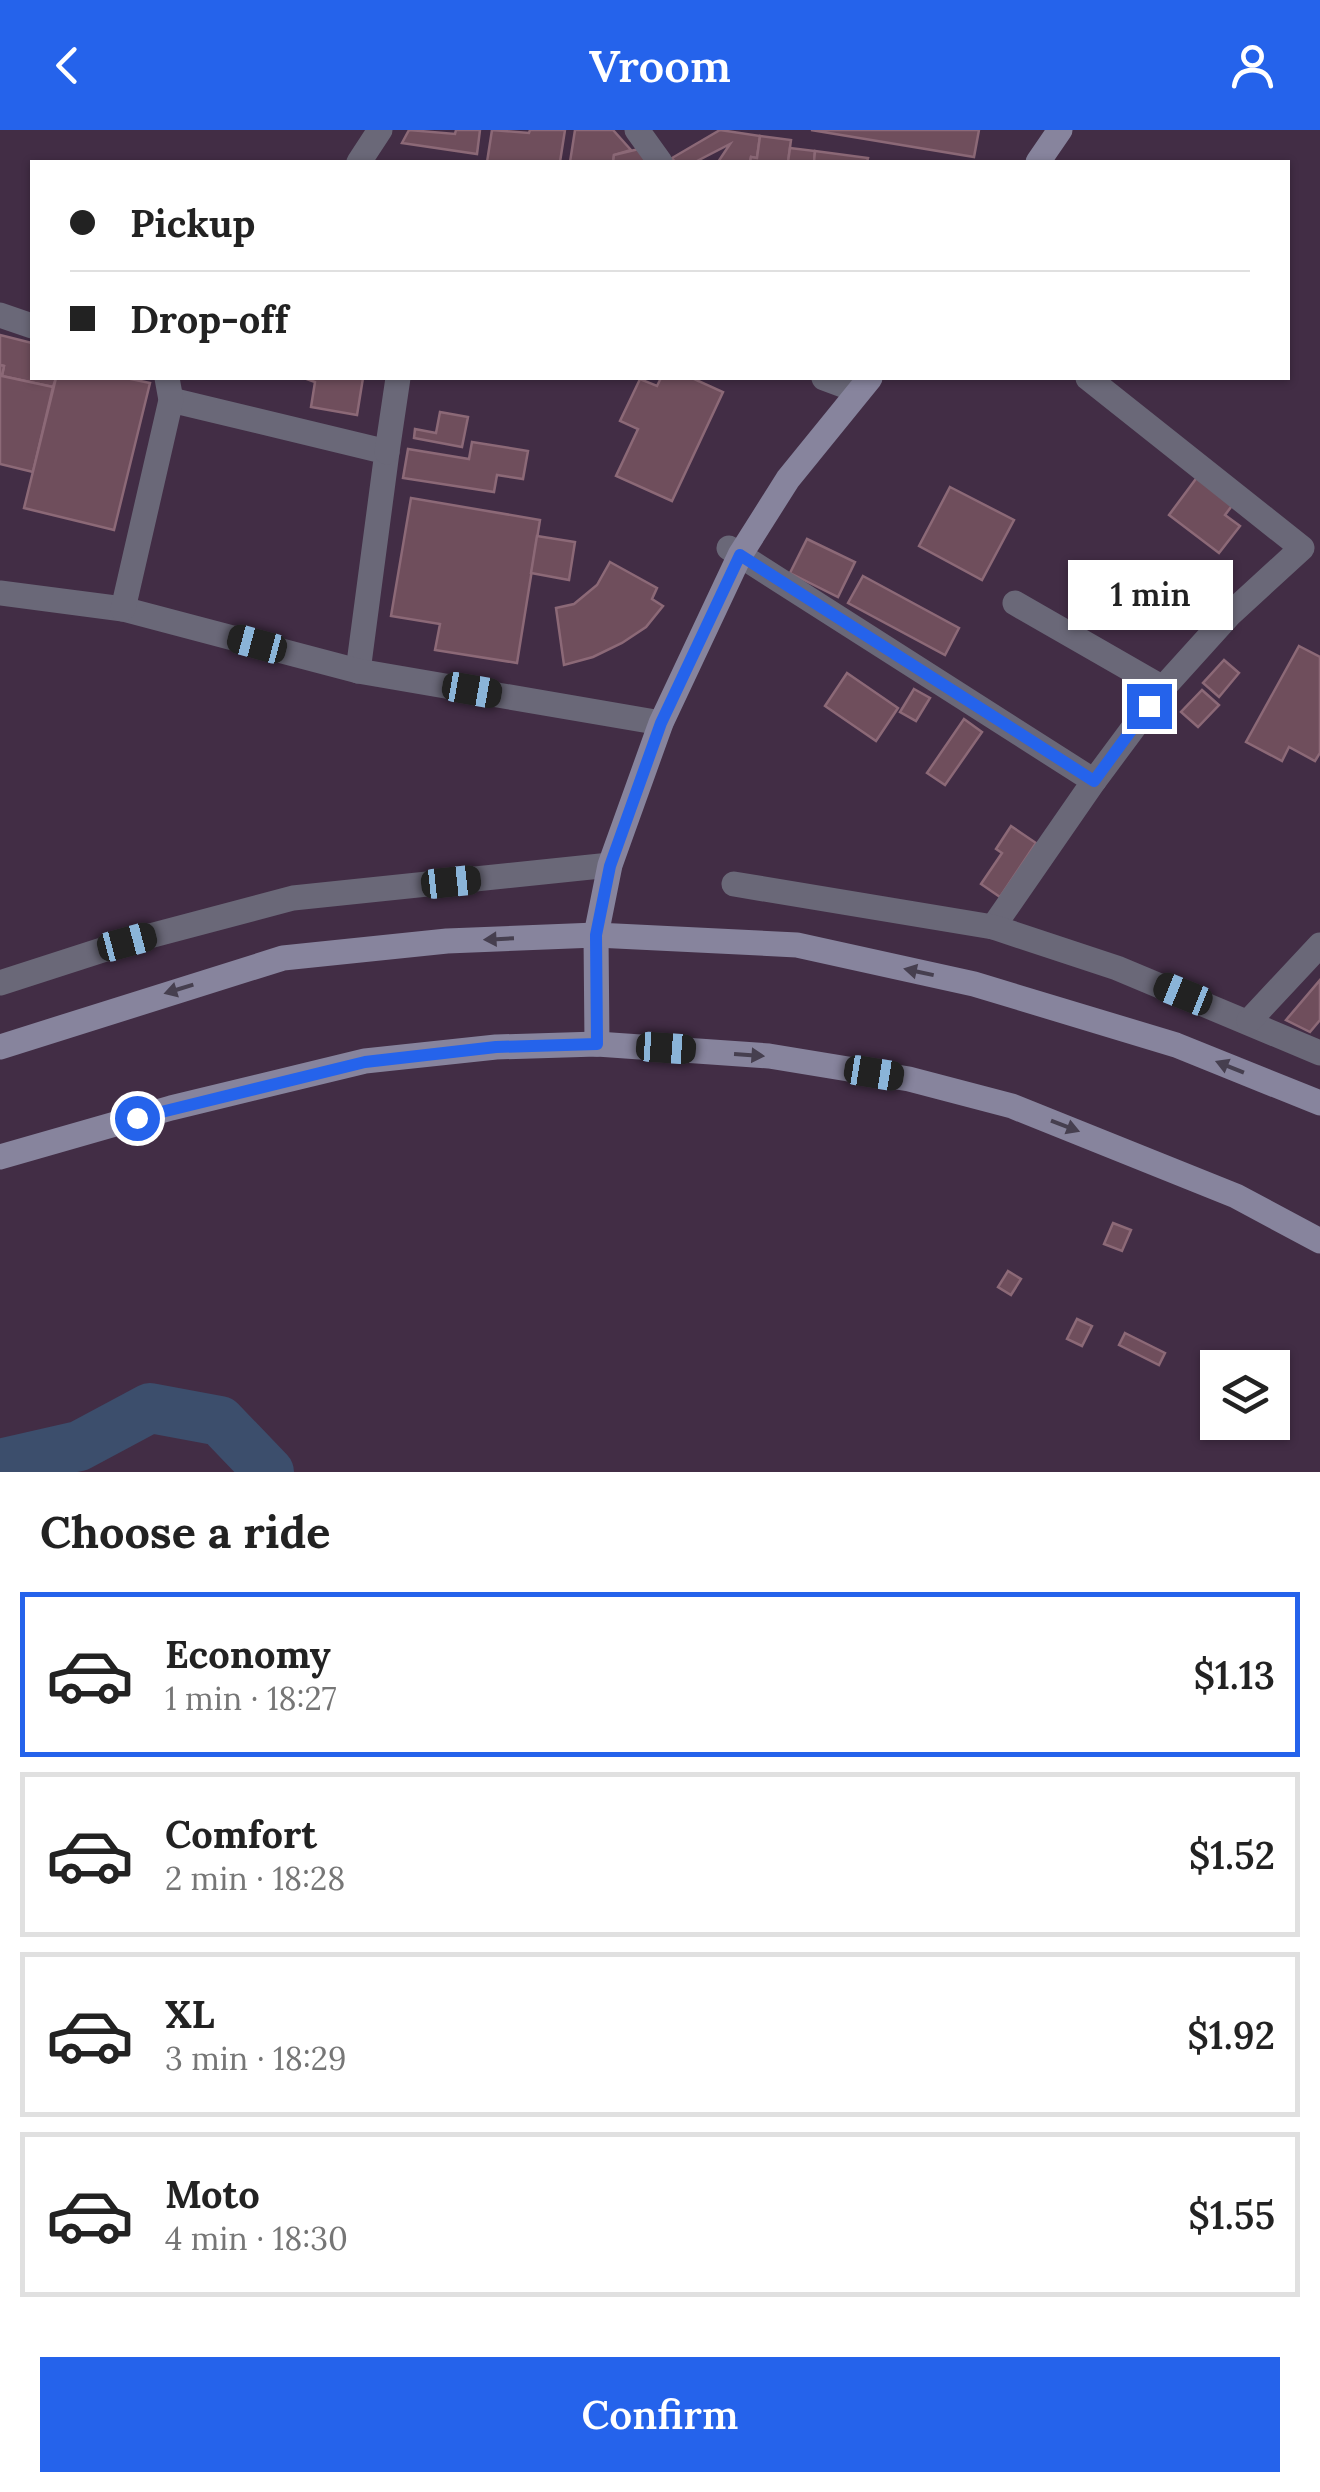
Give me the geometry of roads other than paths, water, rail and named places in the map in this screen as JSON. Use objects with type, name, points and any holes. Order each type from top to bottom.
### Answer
[{"type":"main road","points":[[1039,160],[1060,130]]},
{"type":"main road","points":[[597,1044],[596,935],[610,866],[661,723],[734,551],[865,384]]},
{"type":"main road","points":[[0,1046],[283,958],[447,942],[596,935],[797,946],[974,984],[1176,1045],[1320,1104]]},
{"type":"main road","points":[[0,1158],[171,1108],[365,1062],[496,1047],[597,1044],[769,1056],[908,1079],[1012,1106],[1236,1196],[1320,1241]]},
{"type":"street","points":[[361,160],[380,130]]},
{"type":"street","points":[[636,130],[658,160]]},
{"type":"street","points":[[0,315],[30,325]]},
{"type":"street","points":[[358,671],[398,380]]},
{"type":"street","points":[[838,380],[865,384]]},
{"type":"street","points":[[993,928],[1163,688],[1229,615],[1311,553],[1091,380]]},
{"type":"street","points":[[123,608],[169,389],[387,452]]},
{"type":"street","points":[[734,551],[1094,781]]},
{"type":"street","points":[[0,593],[123,608],[358,671],[661,723]]},
{"type":"street","points":[[1015,604],[1163,688]]},
{"type":"street","points":[[0,983],[127,942],[293,898],[610,866]]},
{"type":"street","points":[[734,884],[993,928],[1117,968],[1320,1054]]},
{"type":"street","points":[[1248,1021],[1320,944]]},
{"type":"waterway","points":[[0,1464],[79,1446],[150,1408],[220,1421],[269,1472]]}]
